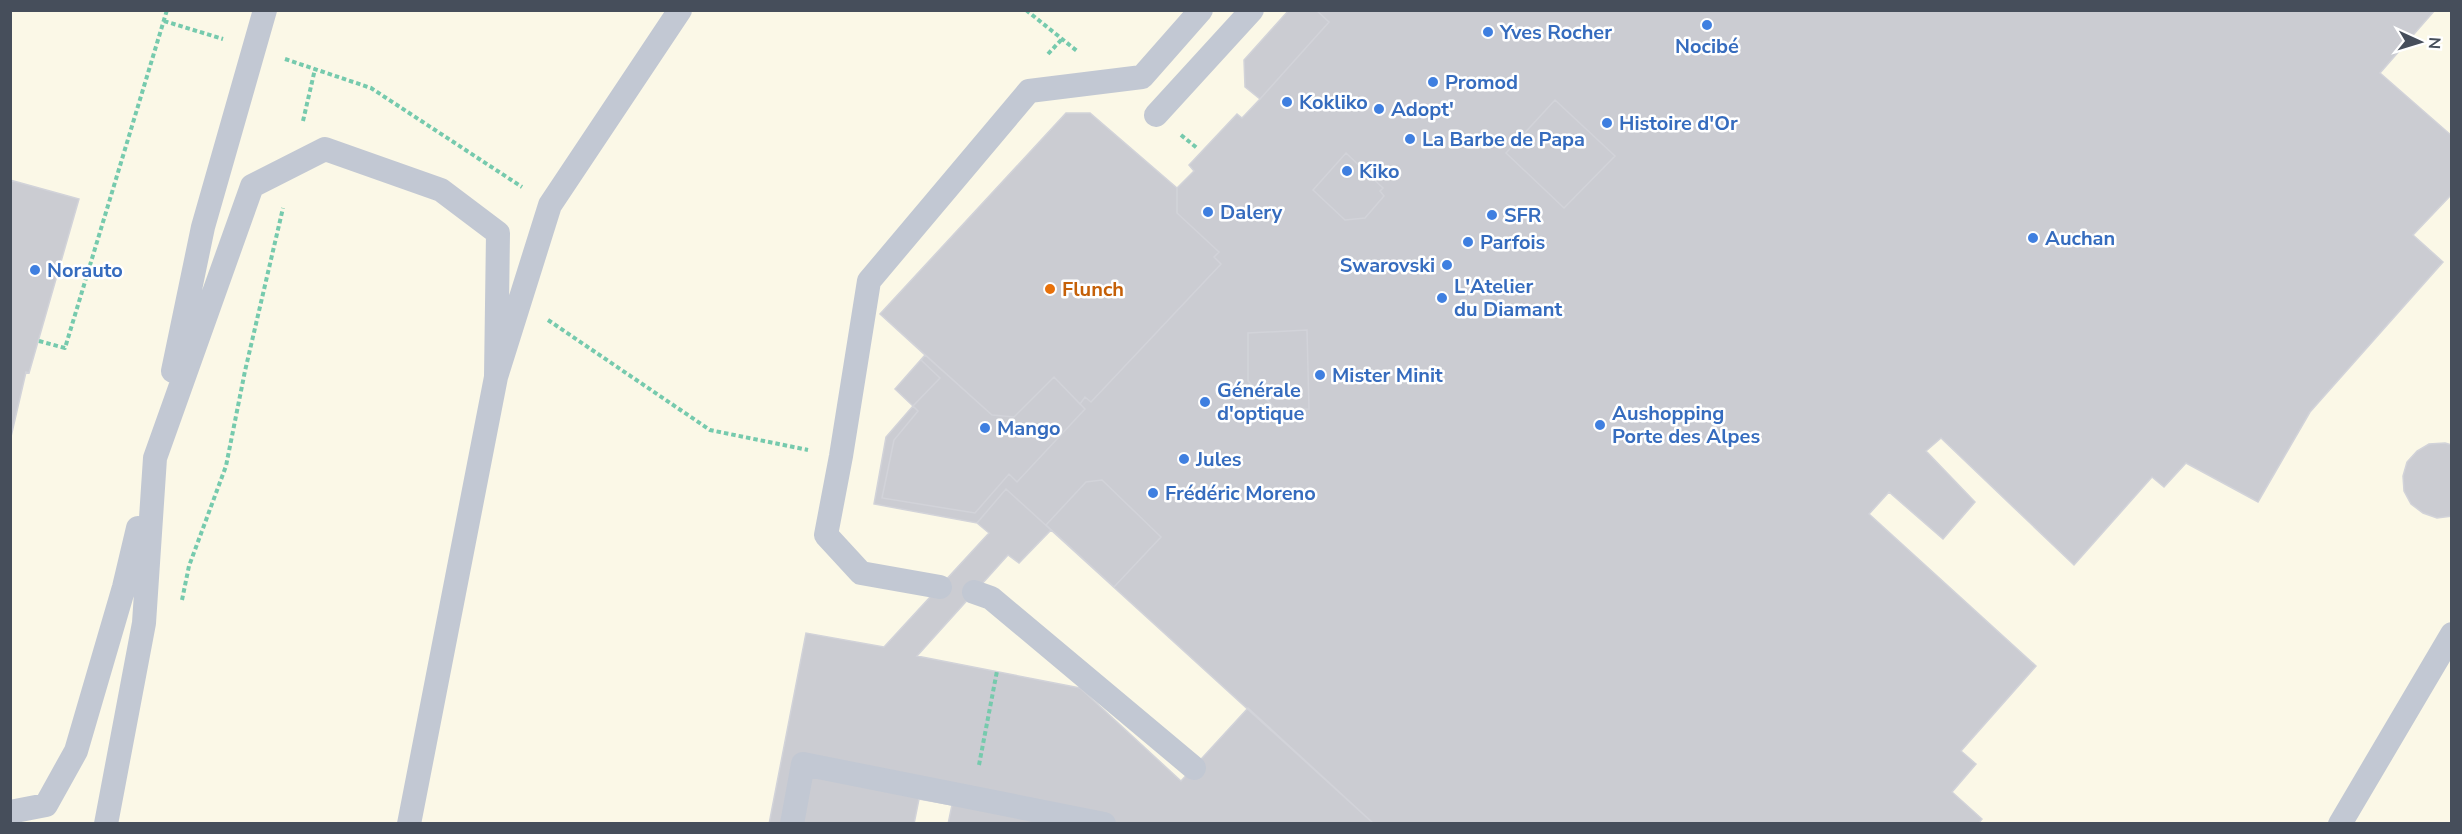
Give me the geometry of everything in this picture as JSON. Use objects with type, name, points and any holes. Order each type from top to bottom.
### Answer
[{"type":"lane","points":[[10,812],[46,805],[76,751],[124,587],[155,458],[203,227],[265,10]]},
{"type":"lane","points":[[409,824],[496,377],[550,205],[680,10]]},
{"type":"lane","points":[[940,587],[861,573],[826,535],[869,281],[1029,91],[1142,76],[1201,10]]},
{"type":"lane","points":[[1156,115],[1252,10]]},
{"type":"lane","points":[[106,824],[144,623],[155,458],[252,186],[325,149],[441,190],[498,233],[496,377]]},
{"type":"lane","points":[[974,592],[991,598],[1194,768]]},
{"type":"lane","points":[[2340,824],[2451,634]]},
{"type":"lane","points":[[792,824],[803,764],[1104,824]]},
{"type":"path","points":[[39,341],[65,348],[167,10]]},
{"type":"path","points":[[182,601],[189,566],[226,466],[245,371],[315,69]]},
{"type":"path","points":[[972,797],[997,671]]},
{"type":"shaded area","points":[[11,11],[2451,11],[2451,823],[11,823]]},
{"type":"building","name":"Aushopping Porte des Alpes","points":[[1289,10],[2435,10],[2380,73],[2452,136],[2452,194],[2413,235],[2443,262],[2310,412],[2258,502],[2186,463],[2164,487],[2152,477],[2074,565],[1941,438],[1926,451],[1975,502],[1943,539],[1889,492],[1869,514],[2036,666],[1961,751],[1976,764],[1952,792],[1982,819],[1978,824],[1374,824],[1006,489],[977,523],[874,504],[886,437],[913,406],[895,389],[925,355],[880,314],[1066,113],[1090,113],[1177,188],[1194,171],[1189,165],[1237,114],[1242,118],[1260,99],[1245,87],[1244,60]]},
{"type":"building","points":[[1289,10],[1316,10],[1329,22],[1260,99],[1245,87],[1244,60]]},
{"type":"building","points":[[1555,100],[1615,156],[1564,208],[1506,153]]},
{"type":"building","name":"Flunch","points":[[1066,113],[1090,113],[1177,188],[1177,213],[1219,252],[1214,257],[1221,264],[1091,402],[1085,397],[1080,404],[1054,377],[1014,417],[992,415],[880,314]]},
{"type":"building","name":"Kiko","points":[[1346,153],[1383,188],[1380,191],[1384,196],[1365,218],[1345,220],[1313,190]]},
{"type":"building","name":"Norauto","points":[[10,180],[79,199],[29,373],[26,372],[10,441]]},
{"type":"building","points":[[1307,330],[1309,409],[1277,410],[1248,381],[1248,333]]},
{"type":"building","name":"Mango","points":[[925,355],[992,415],[1014,417],[1054,377],[1085,409],[1017,482],[1009,474],[975,513],[882,498],[894,440],[918,411],[913,406],[940,378],[921,360]]},
{"type":"building","points":[[2429,444],[2452,445],[2452,516],[2437,518],[2423,513],[2411,504],[2404,491],[2403,476],[2407,462],[2417,451]]},
{"type":"building","points":[[1102,480],[1161,537],[1114,587],[1046,525],[1086,482]]},
{"type":"building","points":[[1006,489],[1051,530],[1019,563],[1008,555],[917,656],[1080,688],[1181,781],[1248,708],[1374,824],[948,824],[952,805],[919,799],[914,824],[769,824],[806,633],[884,647],[989,533],[977,523]]},
{"type":"place","name":"Nocibé","points":[[1707,25]]},
{"type":"place","name":"Yves Rocher","points":[[1488,32]]},
{"type":"place","name":"Promod","points":[[1433,82]]},
{"type":"place","name":"Kokliko","points":[[1287,102]]},
{"type":"place","name":"Adopt'","points":[[1379,109]]},
{"type":"place","name":"Histoire d'Or","points":[[1607,123]]},
{"type":"place","name":"La Barbe de Papa","points":[[1410,139]]},
{"type":"place","name":"Kiko","points":[[1347,171]]},
{"type":"place","name":"Dalery","points":[[1208,212]]},
{"type":"place","name":"SFR","points":[[1492,215]]},
{"type":"place","name":"Auchan","points":[[2033,238]]},
{"type":"place","name":"Parfois","points":[[1468,242]]},
{"type":"place","name":"Swarovski","points":[[1447,265]]},
{"type":"place","name":"Norauto","points":[[35,270]]},
{"type":"place","name":"Flunch","points":[[1050,289]]},
{"type":"place","name":"L'Atelier du Diamant","points":[[1442,298]]},
{"type":"place","name":"Mister Minit","points":[[1320,375]]},
{"type":"place","name":"Générale d'optique","points":[[1205,402]]},
{"type":"place","name":"Aushopping Porte des Alpes","points":[[1600,425]]},
{"type":"place","name":"Mango","points":[[985,428]]},
{"type":"place","name":"Jules","points":[[1184,459]]},
{"type":"place","name":"Frédéric Moreno","points":[[1153,493]]}]
